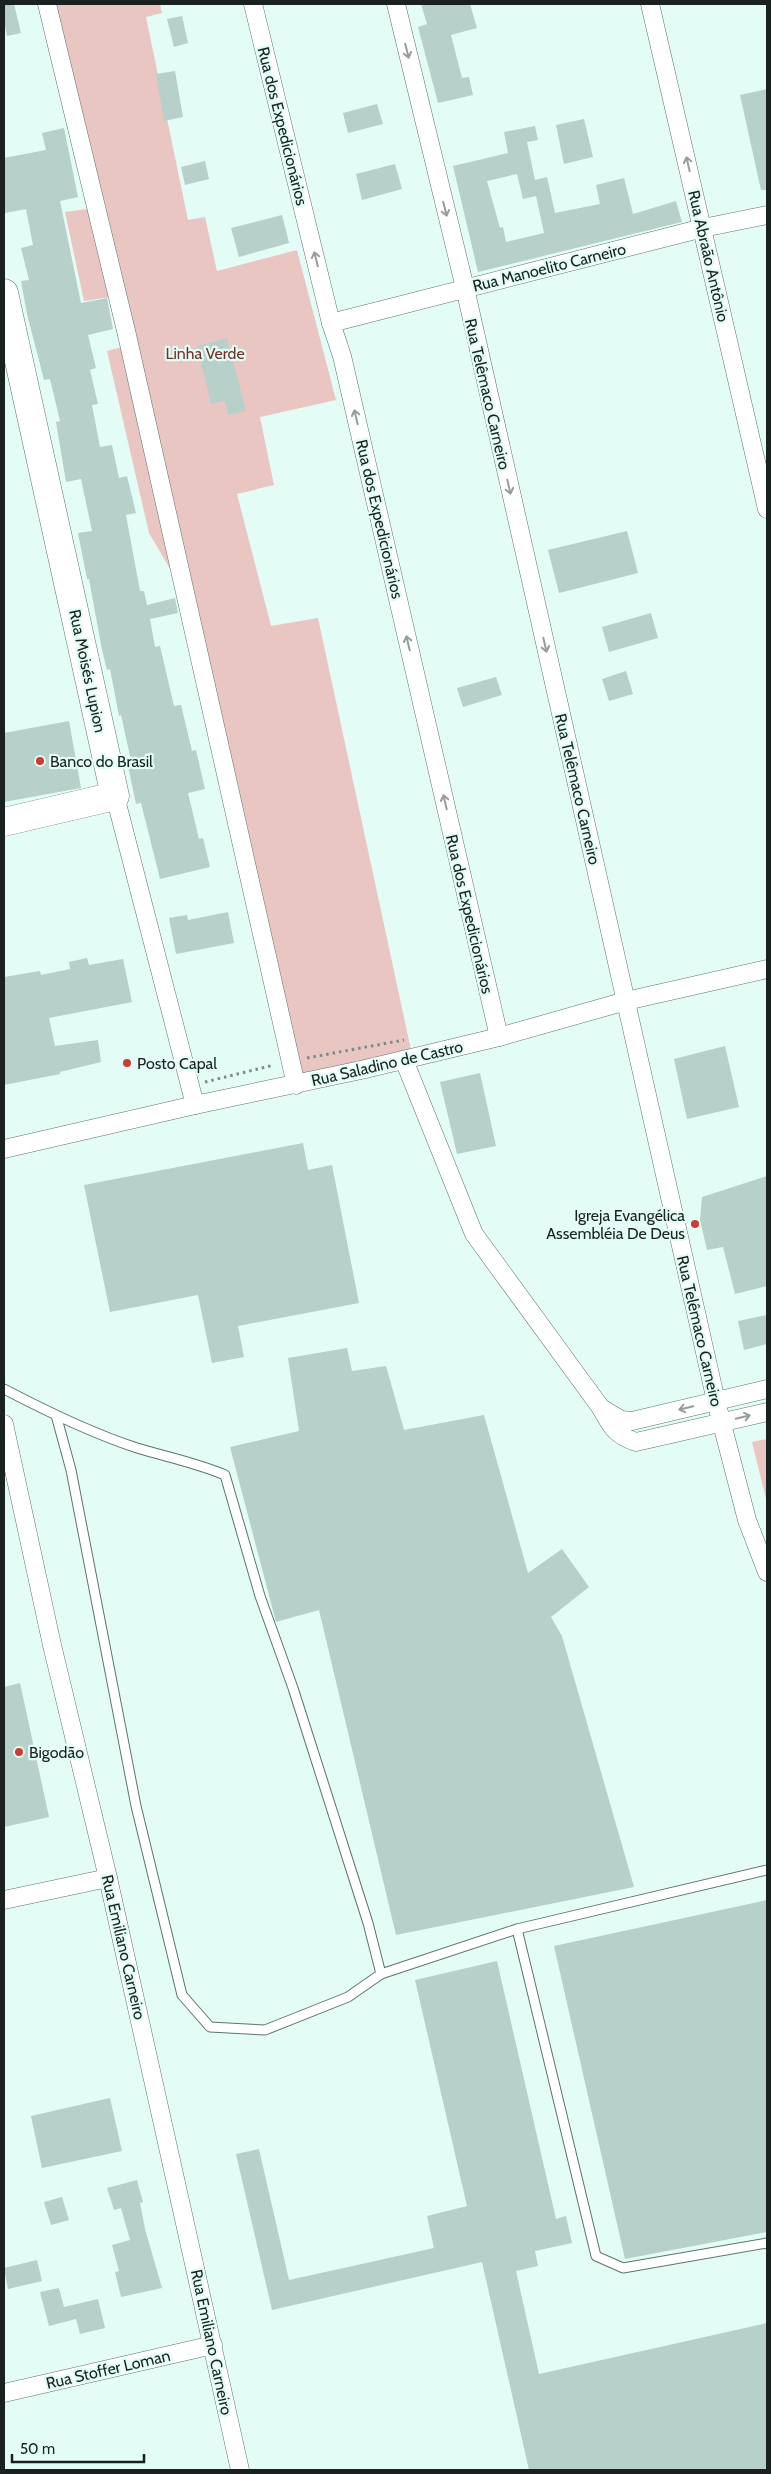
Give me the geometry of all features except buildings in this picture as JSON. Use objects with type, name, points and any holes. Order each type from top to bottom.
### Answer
[{"type":"main road","name":"Rua Moisés Lupion","points":[[5,301],[115,796]]},
{"type":"main road","points":[[4,822],[115,796]]},
{"type":"street","points":[[47,4],[129,344],[296,1085]]},
{"type":"street","name":"Rua dos Expedicionários","points":[[253,4],[331,323],[342,356],[499,1037]]},
{"type":"street","name":"Rua Telêmaco Carneiro","points":[[396,4],[464,288],[721,1422],[747,1520],[767,1572]]},
{"type":"street","name":"Rua Abraão Antônio","points":[[650,4],[767,509]]},
{"type":"street","name":"Rua Manoelito Carneiro","points":[[331,323],[703,228],[767,215]]},
{"type":"street","name":"Rua Moisés Lupion","points":[[115,796],[195,1105]]},
{"type":"street","name":"Rua Saladino de Castro","points":[[4,1149],[404,1060],[499,1037],[626,1001],[767,969]]},
{"type":"street","points":[[404,1060],[474,1234],[621,1437],[636,1442],[767,1412]]},
{"type":"street","points":[[601,1408],[621,1420],[632,1421],[767,1389]]},
{"type":"street","name":"Rua Emiliano Carneiro","points":[[4,1424],[52,1645],[108,1878],[240,2470]]},
{"type":"street","points":[[4,1900],[108,1878]]},
{"type":"street","name":"Rua Stoffer Loman","points":[[4,2393],[213,2345]]},
{"type":"lane","points":[[4,1389],[56,1414],[136,1448],[202,1465],[225,1475],[260,1596],[293,1688],[368,1923],[381,1974]]},
{"type":"lane","points":[[56,1414],[71,1470],[136,1806],[182,1995],[210,2027],[265,2030],[348,1997],[381,1974],[517,1929],[767,1870]]},
{"type":"lane","points":[[517,1929],[596,2256],[624,2268],[767,2243]]},
{"type":"path","points":[[190,1085],[291,1061],[412,1039]]},
{"type":"green space","name":"Linha Verde","points":[[42,4],[160,4],[162,13],[146,17],[188,220],[205,217],[217,271],[297,250],[336,400],[260,417],[274,485],[237,494],[271,626],[318,618],[411,1050],[285,1077],[177,581],[149,533],[107,351],[122,347],[110,297],[84,301],[65,212],[87,209]]},
{"type":"green space","points":[[767,1439],[767,1503],[752,1442]]},
{"type":"place","name":"Banco do Brasil","points":[[40,761]]},
{"type":"place","name":"Posto Capal","points":[[127,1063]]},
{"type":"place","name":"Igreja Evangélica Assembléia De Deus","points":[[695,1224]]},
{"type":"place","name":"Bigodão","points":[[19,1752]]}]
